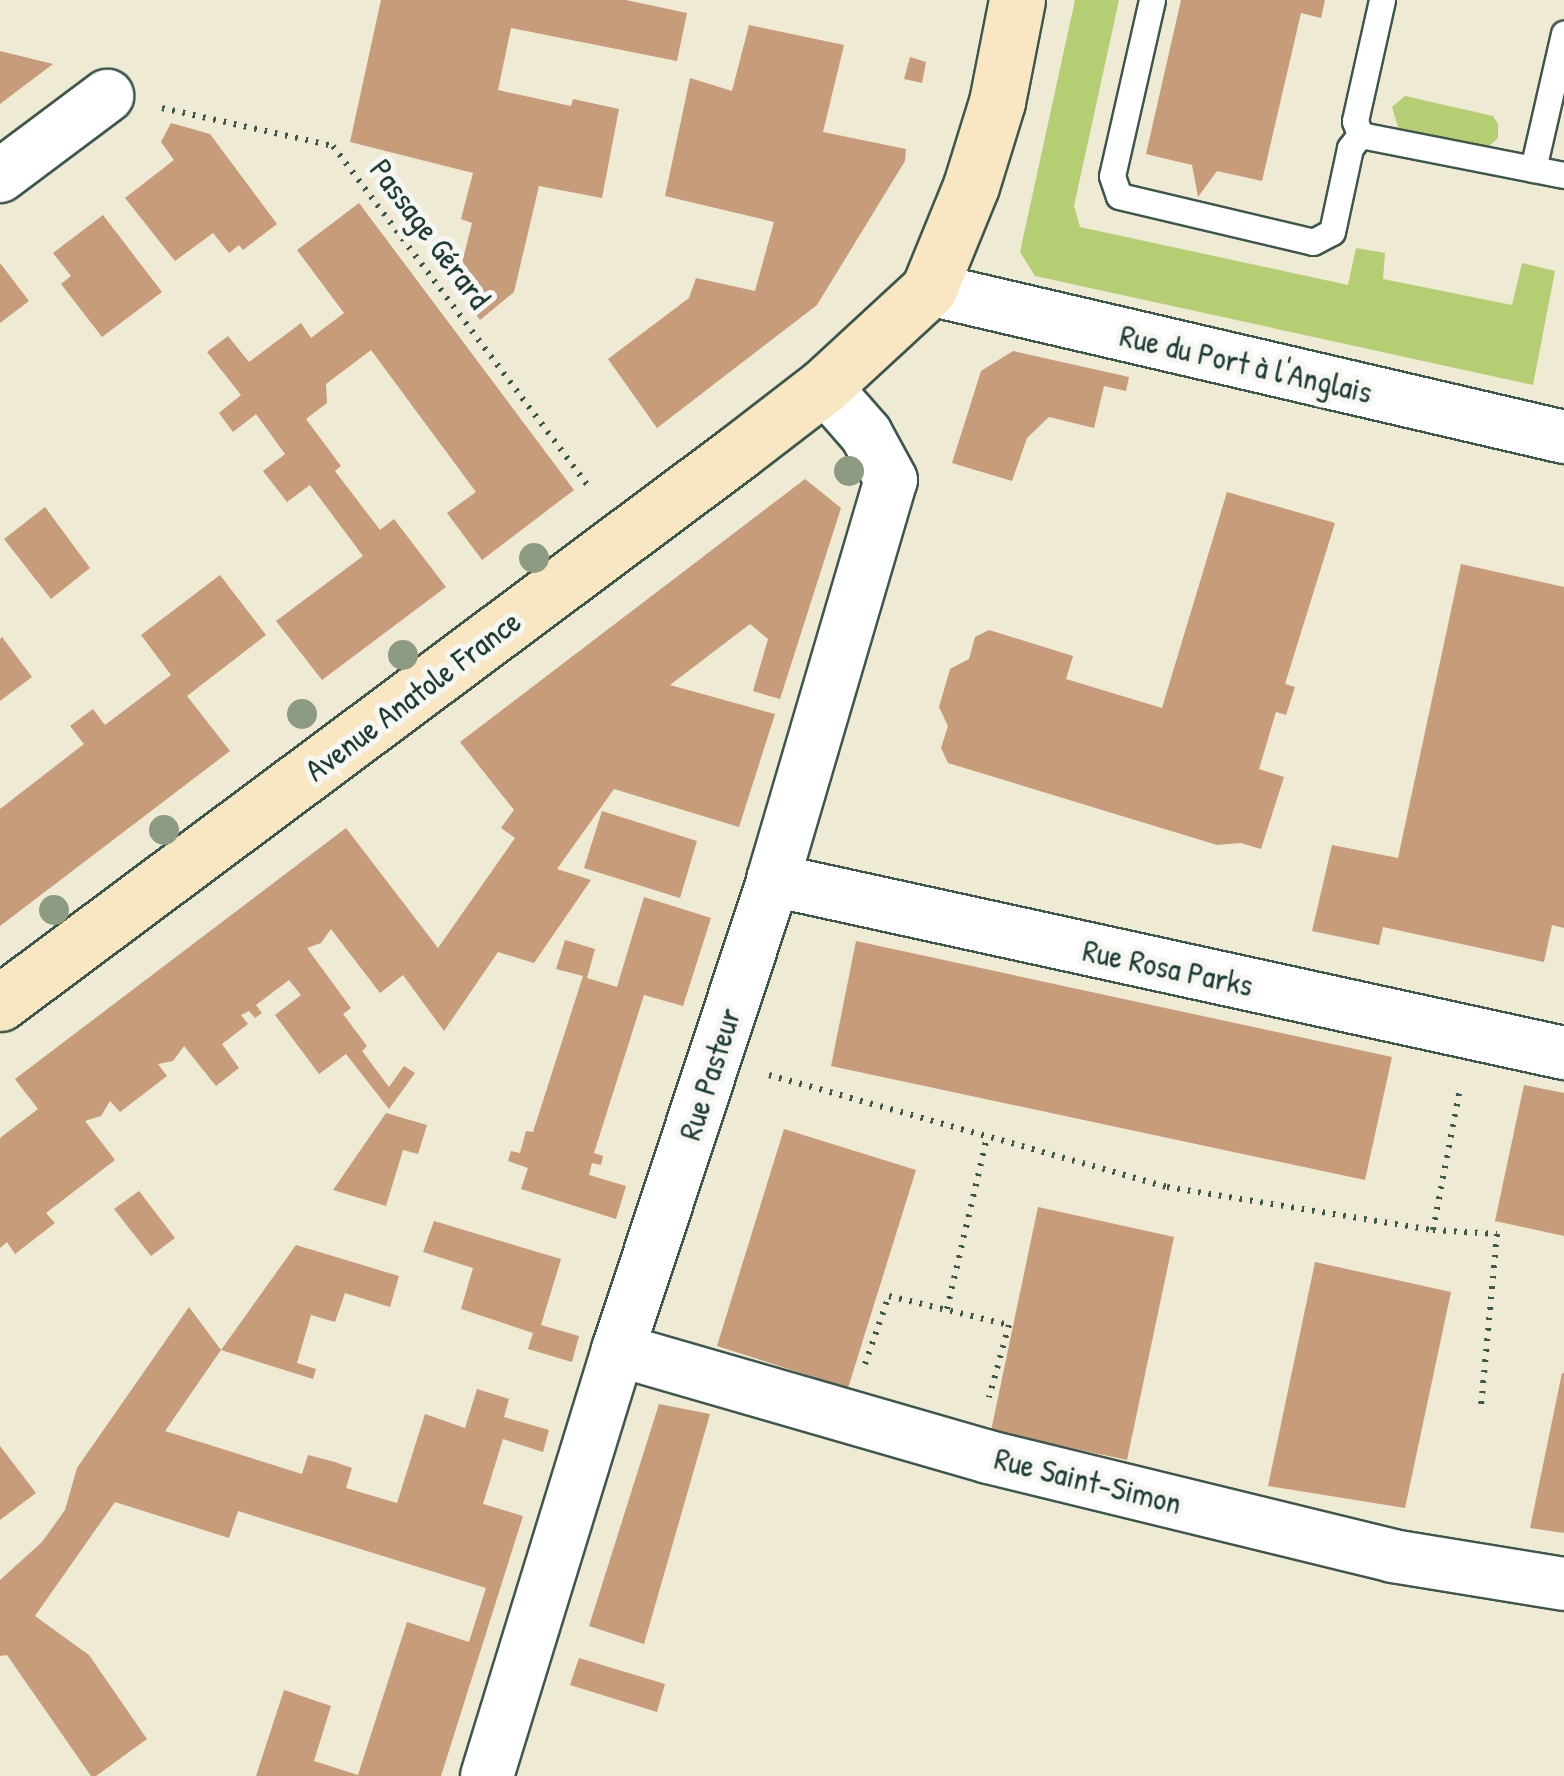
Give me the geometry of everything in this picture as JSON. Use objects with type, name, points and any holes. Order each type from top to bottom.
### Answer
[{"type":"main road","points":[[929,289],[971,186],[997,102],[1016,0]]},
{"type":"main road","name":"Avenue Anatole France","points":[[0,1003],[824,386],[929,289]]},
{"type":"street","points":[[0,176],[107,96]]},
{"type":"street","name":"Rue du Port à l'Anglais","points":[[929,289],[1564,436]]},
{"type":"street","name":"Rue Pasteur","points":[[487,1776],[618,1350],[772,880],[890,480],[866,434],[824,386]]},
{"type":"street","name":"Rue Rosa Parks","points":[[772,880],[1564,1054]]},
{"type":"street","name":"Rue Saint-Simon","points":[[618,1350],[1026,1466],[1392,1556],[1564,1584]]},
{"type":"lane","points":[[1152,0],[1112,176],[1118,196],[1313,242],[1332,232],[1350,148],[1360,135]]},
{"type":"lane","points":[[1360,135],[1355,122],[1382,0]]},
{"type":"lane","points":[[1533,169],[1564,34]]},
{"type":"lane","points":[[1360,135],[1564,175]]},
{"type":"path","name":"Passage Gérard","points":[[107,96],[333,146],[627,536]]},
{"type":"path","points":[[1433,1230],[1473,1034]]},
{"type":"path","points":[[762,1073],[1167,1188],[1433,1230],[1497,1234],[1481,1406]]},
{"type":"path","points":[[947,1309],[987,1137]]},
{"type":"path","points":[[876,1373],[863,1368],[889,1296],[1009,1326],[992,1397],[977,1395]]},
{"type":"green space","points":[[1075,0],[1119,0],[1074,206],[1080,227],[1348,285],[1356,248],[1385,253],[1383,279],[1512,305],[1522,263],[1555,271],[1533,385],[1035,276],[1020,252]]},
{"type":"green space","points":[[1405,96],[1493,116],[1498,124],[1498,138],[1485,150],[1400,133],[1392,107]]},
{"type":"building","points":[[381,0],[626,0],[687,13],[677,61],[511,28],[498,90],[571,106],[573,99],[619,109],[602,198],[539,186],[514,292],[480,320],[456,287],[472,223],[461,219],[473,173],[350,142]]},
{"type":"building","points":[[1181,0],[1325,0],[1321,18],[1301,13],[1262,181],[1217,171],[1198,197],[1192,165],[1146,154]]},
{"type":"building","points":[[749,25],[844,45],[823,132],[906,149],[905,161],[817,305],[657,428],[608,359],[689,298],[696,278],[755,291],[774,222],[665,196],[690,78],[732,91]]},
{"type":"building","points":[[0,51],[53,64],[0,104]]},
{"type":"building","points":[[910,57],[926,62],[922,83],[904,79]]},
{"type":"building","points":[[171,123],[210,134],[277,224],[243,250],[239,245],[229,253],[213,233],[175,261],[125,198],[174,160],[161,142]]},
{"type":"building","points":[[359,203],[574,490],[482,560],[447,513],[476,492],[371,350],[326,384],[327,403],[306,419],[341,466],[335,471],[380,530],[394,519],[446,587],[322,680],[276,621],[363,556],[310,485],[287,502],[263,471],[285,454],[256,414],[233,432],[219,413],[241,395],[207,352],[228,336],[249,362],[301,323],[311,338],[344,313],[297,250]]},
{"type":"building","points":[[103,215],[162,292],[102,337],[61,284],[71,276],[53,253]]},
{"type":"building","points":[[0,263],[29,301],[0,323]]},
{"type":"building","points":[[1013,351],[1129,377],[1126,391],[1104,386],[1094,428],[1049,417],[1027,438],[1012,481],[952,463],[981,371]]},
{"type":"building","points":[[805,479],[841,508],[780,699],[753,691],[768,639],[750,624],[670,685],[775,714],[739,827],[614,789],[557,869],[591,880],[534,963],[498,952],[444,1031],[403,975],[380,993],[331,929],[321,943],[307,948],[351,1008],[343,1014],[367,1046],[362,1051],[389,1087],[404,1066],[415,1073],[389,1109],[346,1054],[319,1074],[275,1015],[301,995],[289,980],[256,1005],[262,1013],[255,1018],[249,1011],[241,1015],[248,1024],[222,1044],[239,1068],[216,1086],[184,1046],[173,1061],[158,1064],[167,1076],[120,1112],[110,1101],[101,1116],[85,1121],[115,1160],[46,1213],[55,1223],[15,1254],[7,1242],[0,1248],[0,1138],[38,1109],[15,1079],[346,828],[438,948],[515,838],[501,828],[514,810],[460,742]]},
{"type":"building","points":[[1227,492],[1335,523],[1285,684],[1295,687],[1286,715],[1276,712],[1259,769],[1284,777],[1261,849],[1241,843],[1217,845],[948,763],[941,748],[948,726],[939,707],[950,669],[969,659],[975,637],[989,630],[1073,656],[1066,679],[1162,708]]},
{"type":"building","points":[[45,507],[90,568],[51,599],[4,539]]},
{"type":"building","points":[[1461,564],[1564,587],[1564,928],[1552,925],[1544,962],[1383,927],[1379,945],[1312,931],[1332,845],[1398,858]]},
{"type":"building","points":[[220,575],[266,635],[187,696],[230,751],[0,926],[0,809],[84,744],[70,726],[93,709],[105,725],[171,675],[141,635]]},
{"type":"building","points":[[0,639],[32,677],[0,701]]},
{"type":"building","points":[[602,811],[697,841],[680,898],[584,868]]},
{"type":"building","points":[[644,897],[711,918],[683,1006],[644,995],[594,1153],[603,1156],[601,1165],[592,1163],[589,1175],[626,1186],[616,1219],[521,1189],[528,1168],[508,1161],[511,1151],[520,1153],[526,1131],[533,1132],[583,976],[556,969],[565,940],[595,949],[587,978],[617,987]]},
{"type":"building","points":[[856,941],[1392,1057],[1365,1180],[831,1066]]},
{"type":"building","points":[[1524,1085],[1564,1093],[1564,1236],[1495,1221]]},
{"type":"building","points":[[386,1113],[427,1125],[418,1154],[403,1150],[386,1206],[333,1190]]},
{"type":"building","points":[[784,1129],[916,1170],[848,1388],[717,1346]]},
{"type":"building","points":[[139,1191],[175,1238],[151,1256],[114,1209]]},
{"type":"building","points":[[1038,1207],[1174,1237],[1127,1460],[991,1431]]},
{"type":"building","points":[[434,1221],[561,1259],[541,1325],[579,1336],[572,1362],[528,1349],[533,1333],[461,1309],[473,1268],[423,1252]]},
{"type":"building","points":[[296,1245],[399,1276],[390,1307],[345,1293],[335,1322],[311,1315],[297,1363],[316,1369],[313,1379],[221,1350]]},
{"type":"building","points":[[1315,1262],[1451,1292],[1405,1508],[1268,1486]]},
{"type":"building","points":[[189,1307],[221,1350],[165,1431],[302,1474],[308,1455],[335,1462],[352,1468],[346,1488],[397,1503],[425,1414],[465,1428],[477,1389],[509,1399],[504,1417],[549,1430],[543,1452],[503,1439],[483,1504],[523,1516],[441,1776],[256,1776],[284,1690],[331,1706],[314,1761],[358,1775],[407,1622],[469,1642],[486,1588],[238,1511],[229,1538],[115,1502],[35,1616],[89,1655],[147,1739],[96,1776],[91,1776],[7,1655],[0,1656],[0,1580],[42,1542],[65,1510],[77,1468]]},
{"type":"building","points":[[1564,1373],[1564,1533],[1530,1528]]},
{"type":"building","points":[[659,1404],[710,1414],[644,1644],[589,1626]]},
{"type":"building","points":[[0,1446],[36,1493],[0,1520]]},
{"type":"building","points":[[579,1658],[665,1684],[657,1712],[570,1685]]}]
